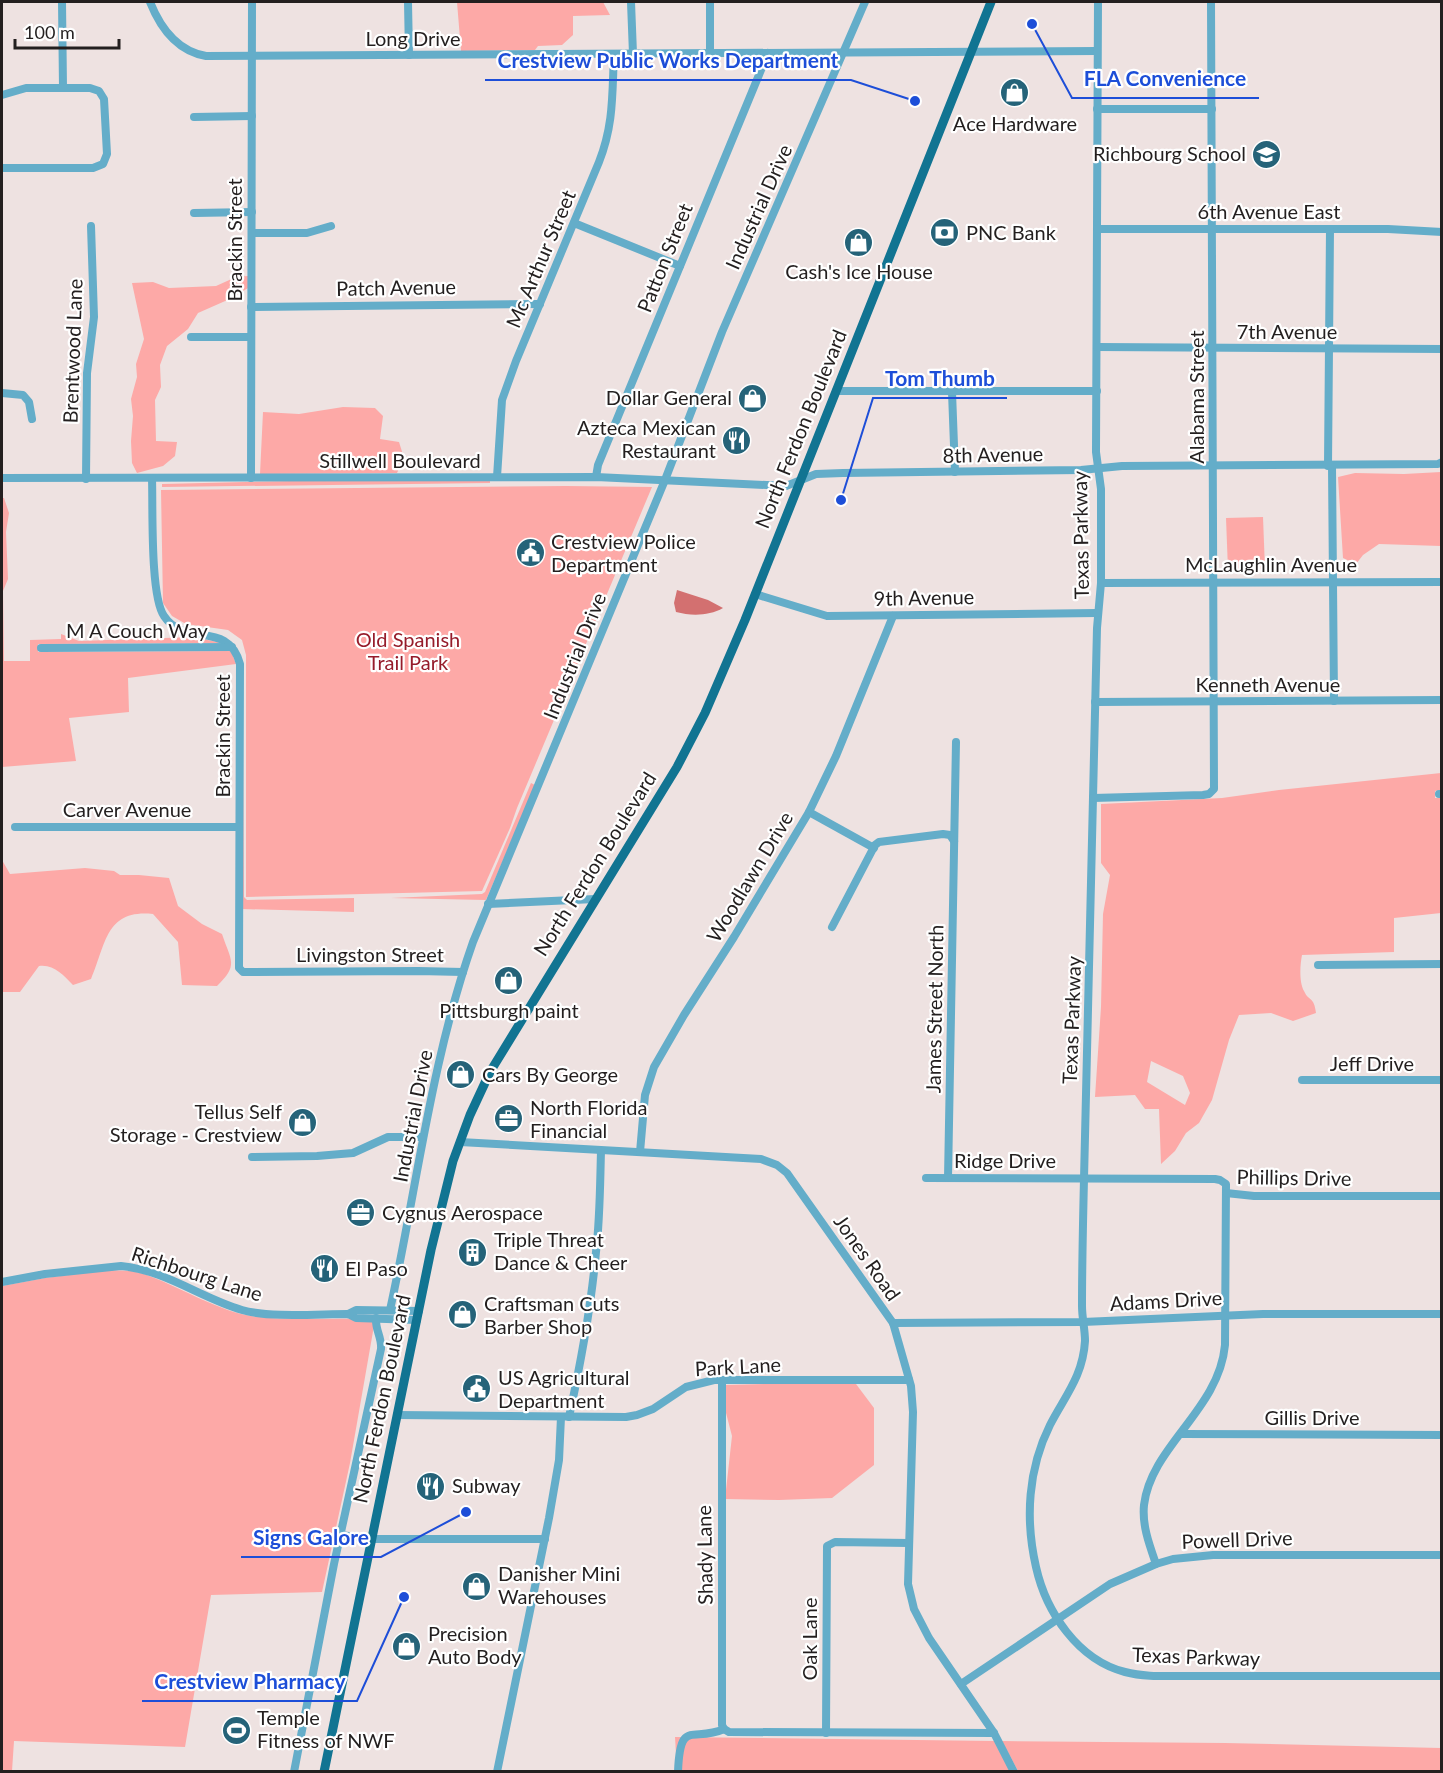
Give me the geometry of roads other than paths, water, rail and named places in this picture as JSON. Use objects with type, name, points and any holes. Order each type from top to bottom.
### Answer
[{"type":"main road","name":"North Ferdon Boulevard","points":[[324,1772],[442,1200],[460,1142],[501,1050],[663,791],[705,713],[755,594],[969,52],[991,2]]},
{"type":"street","points":[[62,2],[63,88]]},
{"type":"street","name":"Long Drive","points":[[150,2],[158,20],[171,37],[185,49],[206,56],[1097,51]]},
{"type":"street","name":"Brackin Street","points":[[251,478],[252,2]]},
{"type":"street","points":[[408,2],[409,55]]},
{"type":"street","points":[[631,2],[633,54]]},
{"type":"street","points":[[710,2],[710,54]]},
{"type":"street","name":"Industrial Drive","points":[[390,1310],[413,1201],[423,1137],[452,1008],[463,972],[488,904],[665,480],[722,332],[865,2]]},
{"type":"street","name":"Texas Parkway","points":[[1098,2],[1096,452],[1101,489],[1101,583],[1097,613],[1084,1178],[1082,1311],[1085,1339],[1082,1364],[1074,1386],[1055,1416],[1040,1448],[1031,1490],[1030,1529],[1036,1569],[1058,1620],[1090,1655],[1112,1667],[1141,1675],[1442,1676]]},
{"type":"street","name":"Alabama Street","points":[[1093,798],[1203,795],[1212,792],[1215,784],[1211,2]]},
{"type":"street","name":"Patton Street","points":[[596,477],[598,465],[768,53]]},
{"type":"street","name":"Mc Arthur Street","points":[[497,477],[502,400],[609,135],[614,54]]},
{"type":"street","points":[[2,95],[26,88],[90,88],[99,91],[104,99],[107,154],[103,164],[93,168],[2,168]]},
{"type":"street","points":[[1097,109],[1212,109]]},
{"type":"street","points":[[194,117],[252,116]]},
{"type":"street","points":[[194,213],[252,212]]},
{"type":"street","points":[[574,223],[680,266]]},
{"type":"street","name":"Brentwood Lane","points":[[86,479],[87,373],[94,317],[91,226]]},
{"type":"street","points":[[252,232],[307,233],[331,226]]},
{"type":"street","name":"6th Avenue East","points":[[1097,229],[1388,229],[1442,232]]},
{"type":"street","points":[[1330,229],[1329,349],[1334,701]]},
{"type":"street","name":"Patch Avenue","points":[[251,307],[540,304]]},
{"type":"street","points":[[191,337],[251,337]]},
{"type":"street","name":"7th Avenue","points":[[1097,348],[1442,350]]},
{"type":"street","points":[[836,391],[1097,391]]},
{"type":"street","points":[[2,393],[15,392],[23,395],[29,402],[32,419]]},
{"type":"street","points":[[952,392],[955,472]]},
{"type":"street","name":"8th Avenue","points":[[798,482],[816,474],[1097,469],[1122,466],[1425,465],[1442,462]]},
{"type":"street","name":"Stillwell Boulevard","points":[[2,478],[596,477],[776,486],[798,482]]},
{"type":"street","name":"Brackin Street","points":[[152,478],[156,594],[162,613],[174,627],[184,632],[219,637],[232,647],[240,664],[240,968],[243,972],[277,971]]},
{"type":"street","name":"McLaughlin Avenue","points":[[1101,583],[1442,582]]},
{"type":"street","name":"9th Avenue","points":[[755,594],[822,615],[1097,613]]},
{"type":"street","name":"Woodlawn Drive","points":[[640,1152],[645,1095],[654,1067],[810,812],[893,616]]},
{"type":"street","name":"M A Couch Way","points":[[41,648],[232,647]]},
{"type":"street","name":"Kenneth Avenue","points":[[1095,702],[1442,700]]},
{"type":"street","name":"James Street North","points":[[948,1178],[956,742]]},
{"type":"street","points":[[810,812],[874,848]]},
{"type":"street","name":"Carver Avenue","points":[[15,827],[239,827]]},
{"type":"street","points":[[832,927],[879,842],[942,834],[950,835],[954,841]]},
{"type":"street","points":[[488,904],[595,899]]},
{"type":"street","points":[[1318,964],[1442,964]]},
{"type":"street","name":"Livingston Street","points":[[277,971],[463,972]]},
{"type":"street","name":"Jeff Drive","points":[[1302,1080],[1442,1080]]},
{"type":"street","points":[[252,1157],[353,1153],[388,1137],[423,1137]]},
{"type":"street","name":"Jones Road","points":[[460,1142],[761,1159],[777,1165],[793,1180],[893,1323],[905,1359],[913,1412],[908,1584],[914,1609],[929,1638],[994,1733],[1014,1772]]},
{"type":"street","points":[[498,1772],[556,1479],[565,1417],[586,1333],[597,1250],[601,1151]]},
{"type":"street","name":"Ridge Drive","points":[[926,1178],[1084,1178]]},
{"type":"street","name":"Phillips Drive","points":[[1084,1178],[1215,1179],[1226,1184],[1226,1193],[1254,1196],[1442,1196]]},
{"type":"street","points":[[1156,1564],[1145,1531],[1144,1506],[1147,1492],[1152,1477],[1212,1389],[1220,1372],[1225,1352],[1226,1193]]},
{"type":"street","name":"Richbourg Lane","points":[[2,1282],[106,1266],[133,1267],[164,1277],[247,1311],[268,1314],[348,1314],[356,1310],[390,1310],[418,1315]]},
{"type":"street","name":"Richbourg Lane","points":[[348,1314],[356,1318],[418,1315]]},
{"type":"street","name":"Adams Drive","points":[[893,1323],[1083,1322],[1225,1314],[1442,1314]]},
{"type":"street","points":[[294,1772],[381,1349],[382,1341],[376,1327],[376,1318]]},
{"type":"street","name":"Park Lane","points":[[398,1415],[626,1417],[653,1409],[686,1386],[703,1382],[722,1380],[909,1380]]},
{"type":"street","name":"Shady Lane","points":[[722,1380],[722,1725],[724,1729]]},
{"type":"street","name":"Gillis Drive","points":[[1182,1434],[1442,1435]]},
{"type":"street","points":[[341,1535],[371,1539],[544,1539]]},
{"type":"street","name":"Oak Lane","points":[[826,1733],[826,1550],[828,1545],[835,1542],[909,1543]]},
{"type":"street","name":"Powell Drive","points":[[961,1684],[1110,1584],[1156,1564],[1213,1555],[1442,1555]]},
{"type":"street","points":[[678,1772],[678,1754],[687,1737],[693,1733],[716,1732],[724,1729],[732,1732],[994,1733]]},
{"type":"place","name":"FLA Convenience","points":[[1032,24]]},
{"type":"place","name":"Ace Hardware","points":[[1015,93]]},
{"type":"place","name":"Crestview Public Works Department","points":[[915,101]]},
{"type":"place","name":"Richbourg School","points":[[1267,154]]},
{"type":"place","name":"PNC Bank","points":[[945,233]]},
{"type":"place","name":"Cash's Ice House","points":[[859,242]]},
{"type":"place","name":"Dollar General","points":[[753,398]]},
{"type":"place","name":"Azteca Mexican Restaurant","points":[[737,440]]},
{"type":"place","name":"Tom Thumb","points":[[841,500]]},
{"type":"place","name":"Crestview Police Department","points":[[530,553]]},
{"type":"place","name":"Pittsburgh paint","points":[[509,980]]},
{"type":"place","name":"Cars By George","points":[[461,1075]]},
{"type":"place","name":"North Florida Financial","points":[[509,1119]]},
{"type":"place","name":"Tellus Self Storage - Crestview","points":[[303,1123]]},
{"type":"place","name":"Cygnus Aerospace","points":[[361,1213]]},
{"type":"place","name":"Triple Threat Dance & Cheer","points":[[473,1252]]},
{"type":"place","name":"El Paso","points":[[324,1269]]},
{"type":"place","name":"Craftsman Cuts Barber Shop","points":[[463,1315]]},
{"type":"place","name":"US Agricultural Department","points":[[477,1389]]},
{"type":"place","name":"Subway","points":[[431,1486]]},
{"type":"place","name":"Signs Galore","points":[[466,1512]]},
{"type":"place","name":"Danisher Mini Warehouses","points":[[477,1586]]},
{"type":"place","name":"Crestview Pharmacy","points":[[404,1597]]},
{"type":"place","name":"Precision Auto Body","points":[[407,1646]]},
{"type":"place","name":"Temple Fitness of NWF","points":[[236,1730]]},
{"type":"park label","name":"Old Spanish Trail Park","points":[[408,652]]}]
